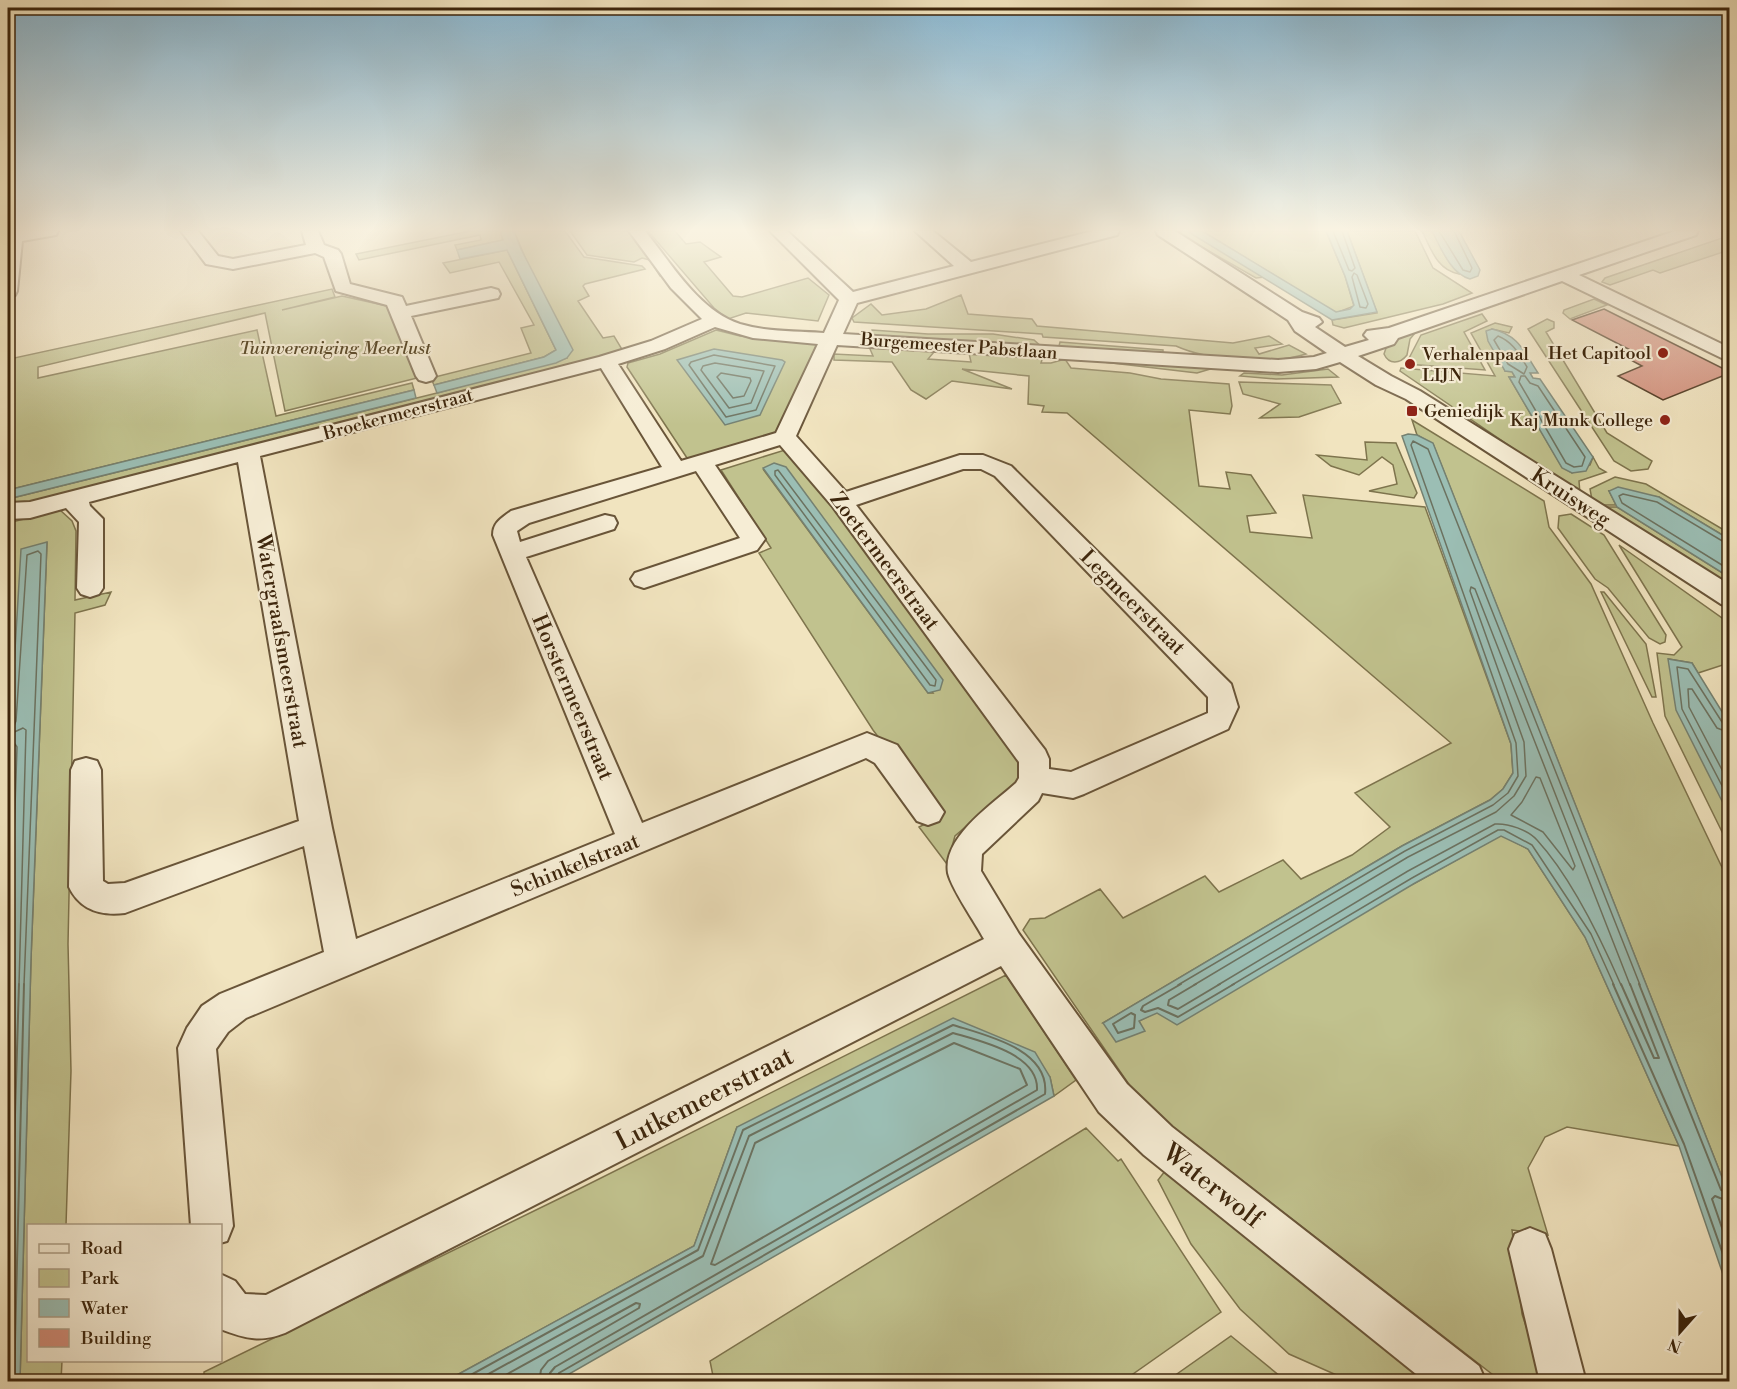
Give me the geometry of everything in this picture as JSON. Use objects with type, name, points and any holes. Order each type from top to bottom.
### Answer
[{"type":"street","points":[[375,296],[395,301],[426,376]]},
{"type":"street","points":[[400,313],[482,296]]},
{"type":"street","name":"Burgemeester Pabstlaan","points":[[690,296],[715,320],[748,332],[1288,364],[1314,364],[1344,350],[1387,340],[1391,333],[1502,296]]},
{"type":"street","points":[[846,296],[849,299]]},
{"type":"street","points":[[849,299],[861,296]]},
{"type":"street","name":"Kruisweg","points":[[1239,296],[1270,317],[1302,327],[1344,350],[1389,386],[1413,395],[1730,598]]},
{"type":"street","name":"Kruisweg","points":[[1253,296],[1290,323]]},
{"type":"street","points":[[1607,296],[1730,356]]},
{"type":"street","points":[[785,437],[849,299]]},
{"type":"street","name":"Broekermeerstraat","points":[[10,514],[606,361],[658,345],[715,320]]},
{"type":"street","points":[[606,361],[675,469]]},
{"type":"street","name":"Horstermeerstraat","points":[[634,841],[512,553],[505,535],[505,528],[520,517],[785,437]]},
{"type":"street","name":"Zoetermeerstraat","points":[[785,437],[841,502],[1034,759],[1034,779]]},
{"type":"street","name":"Watergraafsmeerstraat","points":[[248,453],[316,828],[343,959]]},
{"type":"street","name":"Legmeerstraat","points":[[841,502],[960,462],[977,460],[990,463],[1018,487],[1221,692],[1224,713],[1218,721],[1072,785],[1034,779]]},
{"type":"street","points":[[644,579],[748,544],[753,540],[701,461]]},
{"type":"street","points":[[77,498],[78,508],[91,519],[90,588]]},
{"type":"street","points":[[512,553],[605,523]]},
{"type":"street","name":"Schinkelstraat","points":[[212,1224],[197,1048],[204,1030],[216,1016],[232,1006],[867,745],[886,754],[928,812]]},
{"type":"street","points":[[86,770],[86,887],[94,896],[108,900],[125,898],[316,828]]},
{"type":"street","points":[[1007,945],[965,874],[963,859],[969,846],[1027,792],[1034,779]]},
{"type":"street","name":"Lutkemeerstraat","points":[[222,1299],[231,1311],[252,1318],[268,1317],[1007,945]]},
{"type":"street","name":"Waterwolf","points":[[1007,945],[1113,1098],[1158,1141],[1463,1382]]},
{"type":"street","points":[[1530,1249],[1563,1382]]},
{"type":"green space","name":"Tuinvereniging Meerlust","points":[[301,296],[335,297],[282,310],[342,296],[387,306],[417,378],[285,411],[265,313],[38,367],[38,378],[257,330],[276,416],[412,383],[414,390],[8,490],[8,432],[14,358]]},
{"type":"green space","points":[[518,296],[529,296],[556,350],[544,357],[434,385],[431,378],[531,353],[521,328],[534,325]]},
{"type":"green space","points":[[541,296],[589,296],[578,301],[603,338],[614,336],[623,351],[27,504],[8,504],[8,499],[437,393],[567,358]]},
{"type":"green space","points":[[704,296],[829,296],[818,321],[746,313],[728,319]]},
{"type":"green space","points":[[961,296],[968,314],[1032,319],[1037,326],[1233,343],[1269,336],[1282,344],[1255,348],[1259,354],[1289,345],[1306,354],[1276,360],[1240,360],[1205,355],[1176,346],[1043,337],[1042,334],[854,322],[852,318],[871,304],[882,315],[926,309]]},
{"type":"green space","points":[[1308,296],[1351,296],[1354,306],[1336,313]]},
{"type":"green space","points":[[1371,296],[1465,296],[1443,304],[1344,328],[1333,325],[1332,320],[1377,313]]},
{"type":"green space","points":[[1594,299],[1607,305],[1570,319],[1563,313],[1564,310]]},
{"type":"green space","points":[[1482,314],[1487,321],[1464,332],[1485,370],[1406,364],[1421,335]]},
{"type":"green space","points":[[1547,319],[1554,322],[1554,328],[1546,332],[1607,433],[1652,461],[1648,469],[1631,471],[1614,461],[1528,329]]},
{"type":"green space","points":[[1495,323],[1512,327],[1509,333],[1492,329],[1505,371],[1512,371],[1515,377],[1509,377],[1562,467],[1572,473],[1590,465],[1593,457],[1599,468],[1606,472],[1579,481],[1580,494],[1400,371],[1401,368],[1495,376],[1471,333]]},
{"type":"green space","points":[[716,330],[740,336],[817,344],[777,434],[689,461],[627,367],[628,363],[660,354]]},
{"type":"green space","points":[[872,330],[928,334],[993,334],[1034,340],[1045,350],[1041,363],[1065,359],[1071,368],[1130,373],[1161,379],[1229,384],[1232,406],[1230,414],[1189,410],[1199,486],[1230,489],[1226,472],[1251,475],[1276,513],[1247,516],[1250,532],[1312,538],[1303,495],[1425,507],[1511,744],[1513,773],[1503,789],[1490,800],[1402,846],[1103,1023],[1144,1031],[1139,1021],[1415,883],[1501,835],[1528,849],[1585,937],[1679,1146],[1567,1127],[1545,1137],[1528,1168],[1548,1235],[1512,1230],[1522,1314],[1544,1381],[1501,1381],[1141,1102],[1023,930],[1030,919],[1045,918],[1100,889],[1123,918],[1205,876],[1219,892],[1283,860],[1301,879],[1352,855],[1390,827],[1355,793],[1451,743],[1067,413],[1042,412],[1044,406],[1028,404],[1029,376],[962,369],[1012,389],[952,381],[926,399],[911,390],[892,362],[834,360],[834,354],[873,356],[870,349]],"holes":[[[934,352],[969,353],[971,362],[928,359]]]},
{"type":"green space","points":[[1415,333],[1410,339],[1407,355],[1398,362],[1392,362],[1386,358],[1384,354],[1386,348],[1395,343],[1398,334]]},
{"type":"green space","points":[[1060,342],[1163,350],[1163,354],[1217,367],[1197,373],[1061,357],[1058,350]]},
{"type":"green space","points":[[1328,369],[1338,377],[1276,379],[1240,376],[1244,373],[1282,375]]},
{"type":"green space","points":[[1239,382],[1331,385],[1341,403],[1299,417],[1260,418],[1280,404],[1243,394]]},
{"type":"green space","points":[[1412,420],[1544,501],[1549,527],[1591,584],[1653,723],[1729,882],[1729,1195],[1433,444],[1417,435]]},
{"type":"green space","points":[[1365,442],[1396,443],[1417,493],[1414,498],[1369,491],[1397,484],[1393,465],[1382,457],[1359,475],[1331,466],[1317,455],[1367,460]]},
{"type":"green space","points":[[788,449],[1018,750],[1026,775],[955,836],[947,864],[919,827],[939,817],[873,730],[759,553],[771,548],[721,470]],"holes":[[[763,469],[933,693],[928,693]]]},
{"type":"green space","points":[[1615,477],[1646,484],[1729,533],[1729,539],[1659,497],[1609,491],[1616,505],[1597,505],[1592,500],[1590,489]]},
{"type":"green space","points":[[1598,507],[1617,507],[1729,577],[1729,590]]},
{"type":"green space","points":[[60,510],[72,521],[76,531],[75,600],[111,592],[105,605],[75,613],[68,944],[71,1071],[66,1224],[27,1224],[27,1362],[62,1362],[61,1381],[20,1381],[31,959],[47,542],[8,768],[8,523]]},
{"type":"green space","points":[[1571,514],[1604,535],[1666,635],[1665,642],[1660,644],[1649,638],[1608,588],[1595,579],[1558,528],[1559,516]]},
{"type":"green space","points":[[1619,545],[1729,623],[1729,663],[1698,673],[1692,663],[1669,659],[1729,814],[1729,846],[1665,716],[1657,653],[1674,655],[1682,647]]},
{"type":"green space","points":[[1601,592],[1604,592],[1646,644],[1656,697],[1652,697]]},
{"type":"green space","points":[[1006,975],[1076,1080],[1054,1096],[1050,1077],[737,1127],[694,1246],[446,1381],[204,1382],[204,1372],[579,1189]]},
{"type":"green space","points":[[1086,1128],[1118,1161],[1121,1159],[1221,1312],[1123,1381],[714,1381],[710,1361]]},
{"type":"green space","points":[[1165,1171],[1445,1381],[1350,1381],[1289,1354],[1240,1309],[1191,1244],[1158,1180]]},
{"type":"green space","points":[[1231,1336],[1286,1381],[1167,1381]]},
{"type":"water","points":[[529,296],[545,296],[573,350],[567,358],[556,363],[437,393],[434,385],[544,357],[556,350]]},
{"type":"water","points":[[1293,296],[1309,296],[1336,312],[1350,309],[1354,305],[1351,296],[1371,296],[1377,312],[1332,320]]},
{"type":"water","points":[[1492,329],[1509,335],[1524,351],[1538,373],[1530,373],[1533,378],[1540,379],[1593,457],[1586,471],[1572,473],[1562,468],[1509,377],[1515,377],[1512,372],[1505,371],[1488,341],[1486,331]]},
{"type":"water","points":[[714,349],[785,362],[760,415],[725,425],[677,360]]},
{"type":"water","points":[[414,390],[416,398],[8,499],[8,490]]},
{"type":"water","points":[[1417,435],[1433,443],[1729,1195],[1729,1292],[1679,1146],[1585,937],[1528,849],[1501,836],[1415,883],[1177,1025],[1157,1013],[1139,1021],[1145,1031],[1116,1042],[1103,1023],[1402,846],[1490,800],[1503,789],[1513,773],[1511,744],[1402,436]]},
{"type":"water","points":[[774,463],[786,467],[943,680],[940,690],[928,693],[763,468]]},
{"type":"water","points":[[1618,487],[1659,497],[1729,539],[1729,577],[1617,507],[1609,491]]},
{"type":"water","points":[[47,542],[31,959],[20,1381],[8,1382],[8,768],[21,549]]},
{"type":"water","points":[[1668,659],[1692,663],[1729,723],[1729,815],[1676,710]]},
{"type":"water","points":[[953,1018],[1035,1052],[1050,1077],[1054,1096],[557,1381],[446,1381],[694,1246],[737,1127]]},
{"type":"building","name":"Het Capitool","points":[[1604,309],[1730,373],[1663,400],[1618,376],[1642,366],[1625,357],[1636,353],[1572,320]]},
{"type":"place","name":"Het Capitool","points":[[1663,353]]},
{"type":"place","name":"Verhalenpaal LIJN","points":[[1410,364]]},
{"type":"place","name":"Geniedijk","points":[[1412,411]]},
{"type":"place","name":"Kaj Munk College","points":[[1665,420]]}]
